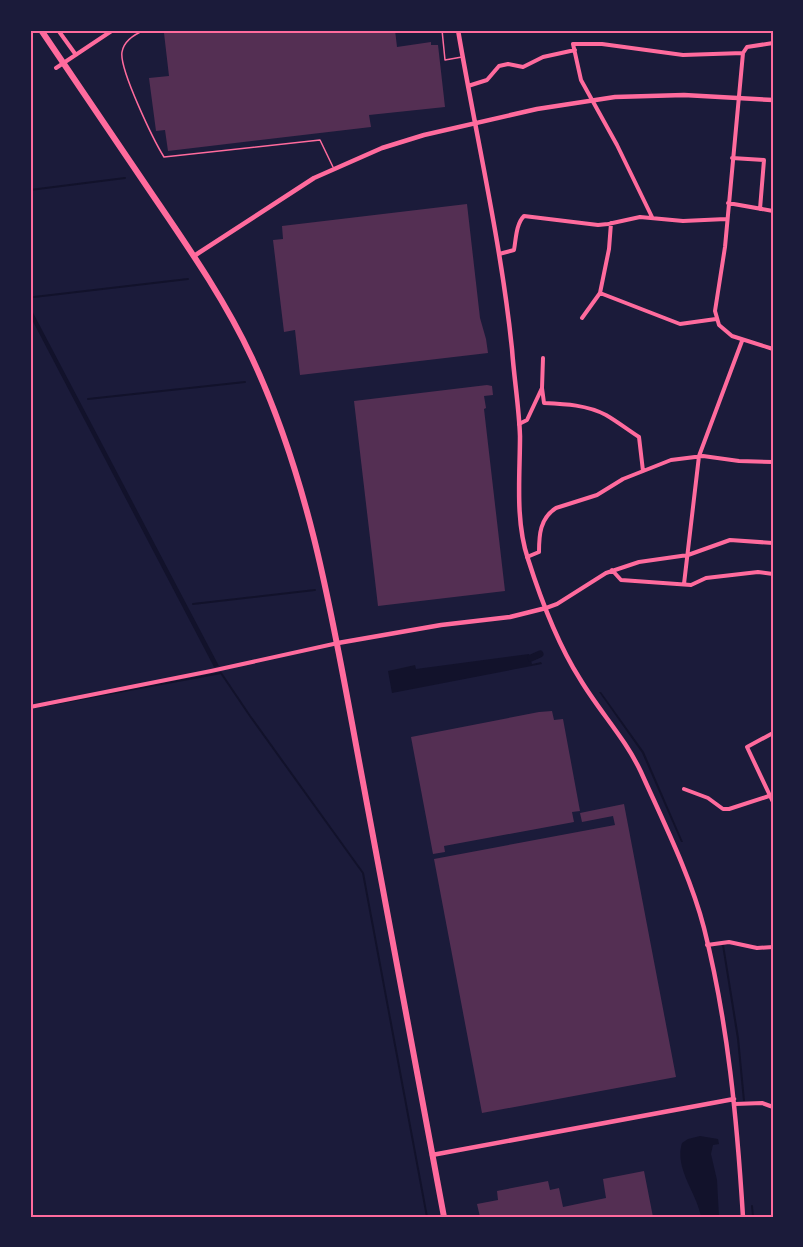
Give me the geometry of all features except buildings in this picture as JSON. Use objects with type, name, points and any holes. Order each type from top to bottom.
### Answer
[{"type":"main road","points":[[41,30],[194,256],[242,337],[283,432],[318,547],[338,643],[444,1217]]},
{"type":"street","points":[[58,30],[76,56]]},
{"type":"street","points":[[56,68],[113,30]]},
{"type":"street","points":[[458,30],[498,254],[511,344],[519,424],[521,531],[527,557],[570,663],[622,739],[641,773],[693,894],[707,945],[729,1054],[743,1217]]},
{"type":"street","points":[[773,43],[747,47],[743,53],[725,247],[715,311],[716,319],[724,331],[742,340],[773,349]]},
{"type":"street","points":[[652,217],[617,145],[581,80],[573,44],[683,55],[743,53]]},
{"type":"street","points":[[468,86],[487,80],[499,66],[508,64],[523,67],[543,57],[575,50]]},
{"type":"street","points":[[194,256],[292,191],[333,168],[401,141],[475,123],[591,100],[672,94],[773,100]]},
{"type":"street","points":[[732,158],[765,160],[760,208]]},
{"type":"street","points":[[728,203],[773,211]]},
{"type":"street","points":[[498,254],[514,250],[520,220],[524,216],[598,225],[631,218],[652,217],[683,221],[726,219]]},
{"type":"street","points":[[582,318],[600,293],[609,249],[611,224]]},
{"type":"street","points":[[600,293],[680,324],[716,319]]},
{"type":"street","points":[[684,584],[699,456],[742,340]]},
{"type":"street","points":[[543,358],[544,403],[592,409],[608,416],[639,437],[643,471]]},
{"type":"street","points":[[519,424],[527,420],[542,388]]},
{"type":"street","points":[[527,557],[539,552],[541,527],[550,511],[597,495],[622,479],[670,460],[699,456],[773,462]]},
{"type":"street","points":[[30,707],[338,643],[441,625],[495,619],[546,608],[557,604],[612,570],[639,561],[688,555],[730,540],[773,543]]},
{"type":"street","points":[[612,570],[621,580],[691,585],[706,578],[758,572],[773,574]]},
{"type":"street","points":[[773,733],[747,747],[773,801]]},
{"type":"street","points":[[684,789],[708,798],[723,809],[769,796]]},
{"type":"street","points":[[707,945],[735,943],[756,948],[773,947]]},
{"type":"street","points":[[432,1155],[734,1101],[762,1102],[773,1107]]},
{"type":"lane","points":[[145,30],[130,38],[124,45],[121,59],[150,134],[164,157],[320,140],[333,168]]},
{"type":"lane","points":[[442,30],[445,60],[463,57]]},
{"type":"shaded area","points":[[30,307],[219,666],[214,667],[30,316]]},
{"type":"shaded area","points":[[529,654],[532,664],[541,662],[542,664],[392,693],[388,671],[415,665],[416,669]]},
{"type":"shaded area","points":[[599,692],[644,752],[683,842],[681,842],[642,753]]},
{"type":"shaded area","points":[[722,945],[724,945],[739,1038],[745,1101],[743,1101],[737,1039]]},
{"type":"shaded area","points":[[700,1136],[718,1139],[719,1144],[713,1145],[711,1154],[717,1180],[719,1217],[701,1217],[683,1172],[680,1153],[682,1143]]},
{"type":"waterway","points":[[30,190],[125,178]]},
{"type":"waterway","points":[[34,297],[188,279]]},
{"type":"waterway","points":[[88,399],[245,382]]},
{"type":"waterway","points":[[193,604],[315,590]]},
{"type":"waterway","points":[[531,658],[540,654]]},
{"type":"waterway","points":[[48,705],[221,673],[363,873],[427,1217]]},
{"type":"waterway","points":[[752,1206],[753,1217]]}]
